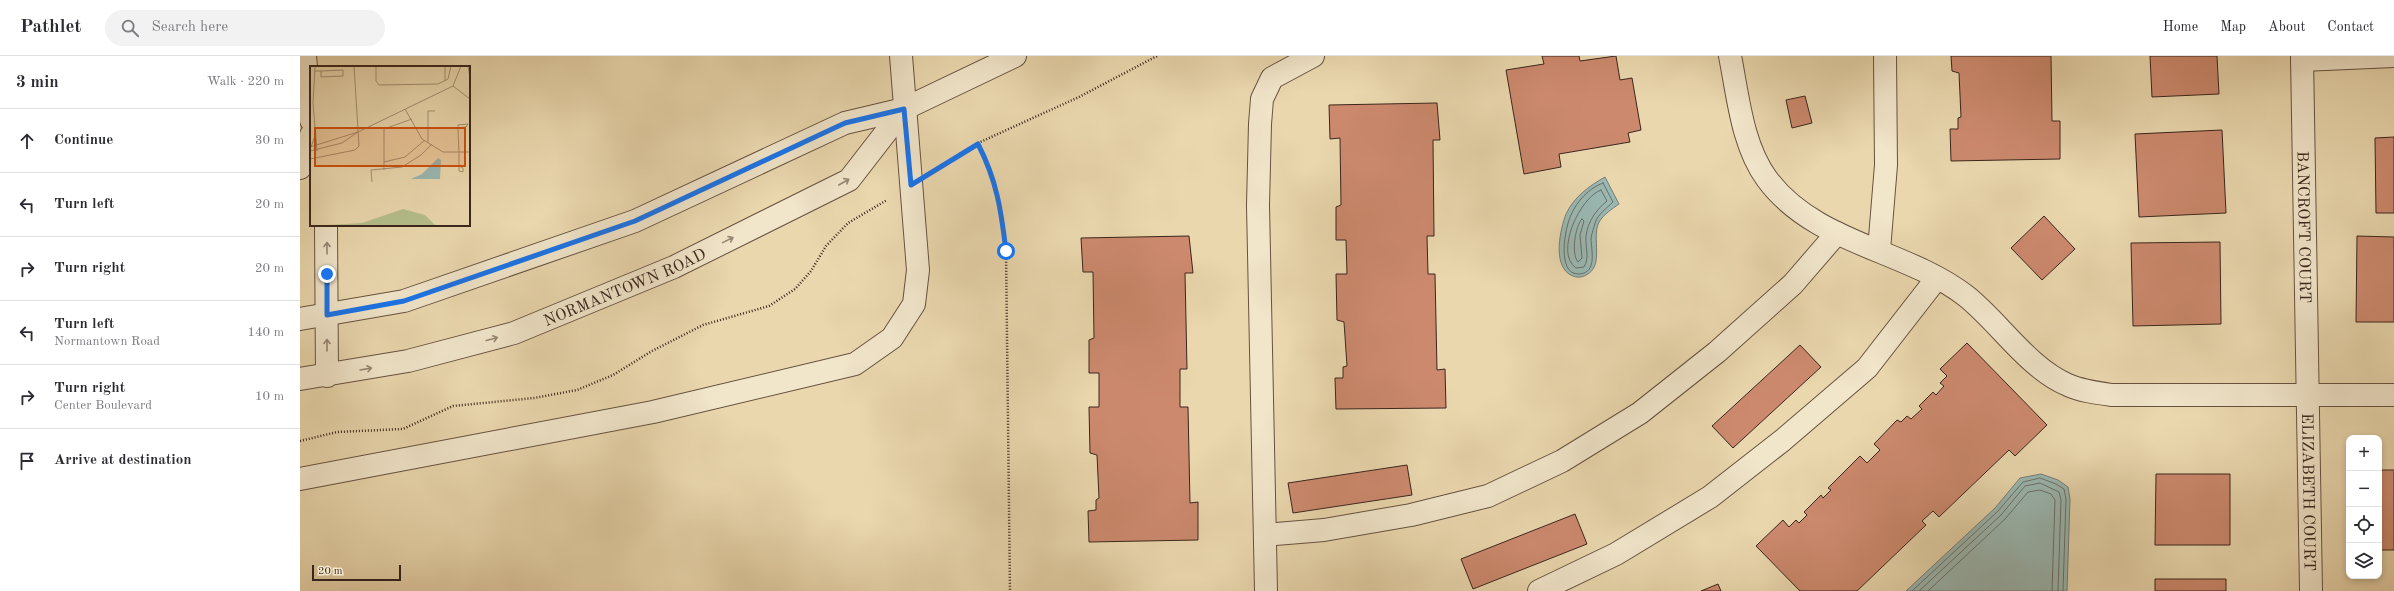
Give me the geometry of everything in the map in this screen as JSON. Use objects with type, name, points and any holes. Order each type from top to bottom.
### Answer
[{"type":"street","points":[[305,56],[310,109]]},
{"type":"street","points":[[300,479],[653,412],[855,364],[892,338],[914,304],[918,270],[904,109],[901,56]]},
{"type":"street","name":"NORMANTOWN ROAD","points":[[300,319],[404,301],[635,221],[845,123],[904,109],[1015,56]]},
{"type":"street","points":[[1266,591],[1258,205],[1260,118],[1262,99],[1272,78],[1313,56]]},
{"type":"street","points":[[1730,56],[1749,142],[1767,179],[1801,213],[1836,233],[1879,250],[1937,278],[1965,296],[2039,365],[2067,385],[2112,395],[2394,395]]},
{"type":"street","points":[[1879,250],[1886,165],[1885,56]]},
{"type":"street","name":"BANCROFT COURT","points":[[2309,395],[2302,58],[2394,56]]},
{"type":"street","name":"NORMANTOWN ROAD","points":[[300,379],[327,376],[408,361],[514,333],[674,267],[849,180],[904,109]]},
{"type":"street","points":[[300,168],[310,139]]},
{"type":"street","points":[[326,226],[327,376]]},
{"type":"street","points":[[1265,535],[1324,530],[1419,513],[1488,496],[1562,461],[1640,413],[1717,352],[1793,284],[1836,233]]},
{"type":"street","points":[[1539,591],[1630,546],[1710,497],[1777,445],[1867,368],[1937,278]]},
{"type":"street","name":"ELIZABETH COURT","points":[[2309,395],[2313,590]]},
{"type":"path","points":[[300,441],[337,432],[403,429],[452,406],[534,398],[577,390],[613,375],[652,351],[703,325],[769,306],[796,289],[811,271],[826,246],[848,223],[978,144],[1079,97],[1157,56]]},
{"type":"path","points":[[978,144],[991,170],[996,190],[1006,251],[1010,591]]},
{"type":"water","points":[[1605,177],[1619,204],[1606,214],[1599,222],[1596,236],[1595,265],[1592,271],[1582,277],[1573,276],[1564,269],[1559,254],[1560,237],[1566,214],[1573,202],[1578,197],[1593,184]]},
{"type":"water","points":[[2041,474],[2058,480],[2068,487],[2070,499],[2067,591],[1906,591],[1995,508],[2020,478]]},
{"type":"building","points":[[1542,56],[1579,56],[1580,61],[1616,56],[1620,80],[1632,78],[1641,130],[1628,133],[1630,142],[1559,154],[1561,167],[1524,174],[1506,70],[1544,64]]},
{"type":"building","points":[[1951,56],[2051,56],[2052,121],[2060,121],[2060,159],[1951,161],[1950,129],[1958,129],[1958,118],[1961,117],[1959,73],[1952,71]]},
{"type":"building","points":[[2150,56],[2217,56],[2219,94],[2152,97]]},
{"type":"building","points":[[1805,96],[1812,123],[1792,128],[1786,100]]},
{"type":"building","points":[[1437,103],[1440,140],[1433,140],[1434,236],[1427,236],[1428,274],[1435,274],[1437,370],[1445,369],[1446,408],[1336,409],[1335,378],[1343,378],[1343,367],[1347,366],[1344,322],[1337,320],[1336,274],[1347,274],[1346,240],[1336,240],[1336,207],[1341,205],[1340,138],[1330,139],[1329,105]]},
{"type":"building","points":[[2222,130],[2226,213],[2139,217],[2135,134]]},
{"type":"building","points":[[2394,137],[2394,213],[2376,213],[2375,138]]},
{"type":"building","points":[[2044,216],[2075,249],[2042,280],[2011,248]]},
{"type":"building","points":[[1189,236],[1193,273],[1185,273],[1187,369],[1180,369],[1180,407],[1188,407],[1190,503],[1198,502],[1198,540],[1089,542],[1088,511],[1096,510],[1096,500],[1099,498],[1097,455],[1090,453],[1089,407],[1099,407],[1099,373],[1089,373],[1089,340],[1094,338],[1093,272],[1083,272],[1081,238]]},
{"type":"building","points":[[2357,236],[2394,237],[2394,322],[2356,322]]},
{"type":"building","points":[[2220,242],[2221,324],[2133,326],[2131,243]]},
{"type":"building","points":[[1967,343],[2047,425],[2015,456],[2009,450],[1939,517],[1933,511],[1922,521],[1926,525],[1857,591],[1800,591],[1756,546],[1783,520],[1789,527],[1796,520],[1799,523],[1807,515],[1804,512],[1821,495],[1823,498],[1831,490],[1828,488],[1860,456],[1867,463],[1880,450],[1874,444],[1897,420],[1901,422],[1907,416],[1911,419],[1922,409],[1919,406],[1933,392],[1936,395],[1944,386],[1940,383],[1947,376],[1940,369]]},
{"type":"building","points":[[1800,345],[1821,367],[1733,448],[1712,426]]},
{"type":"building","points":[[1407,465],[1412,495],[1293,513],[1288,483]]},
{"type":"building","points":[[2382,470],[2394,470],[2394,550],[2382,550]]},
{"type":"building","points":[[2156,474],[2230,474],[2230,545],[2155,545]]},
{"type":"building","points":[[1575,514],[1587,544],[1473,589],[1461,559]]},
{"type":"building","points":[[2155,579],[2226,579],[2226,591],[2155,591]]},
{"type":"building","points":[[1718,584],[1721,591],[1701,591]]},
{"type":"route","points":[[327,274],[327,315],[404,301],[635,221],[845,123],[904,109],[911,185],[978,144],[991,170],[1000,203],[1006,251]]}]
